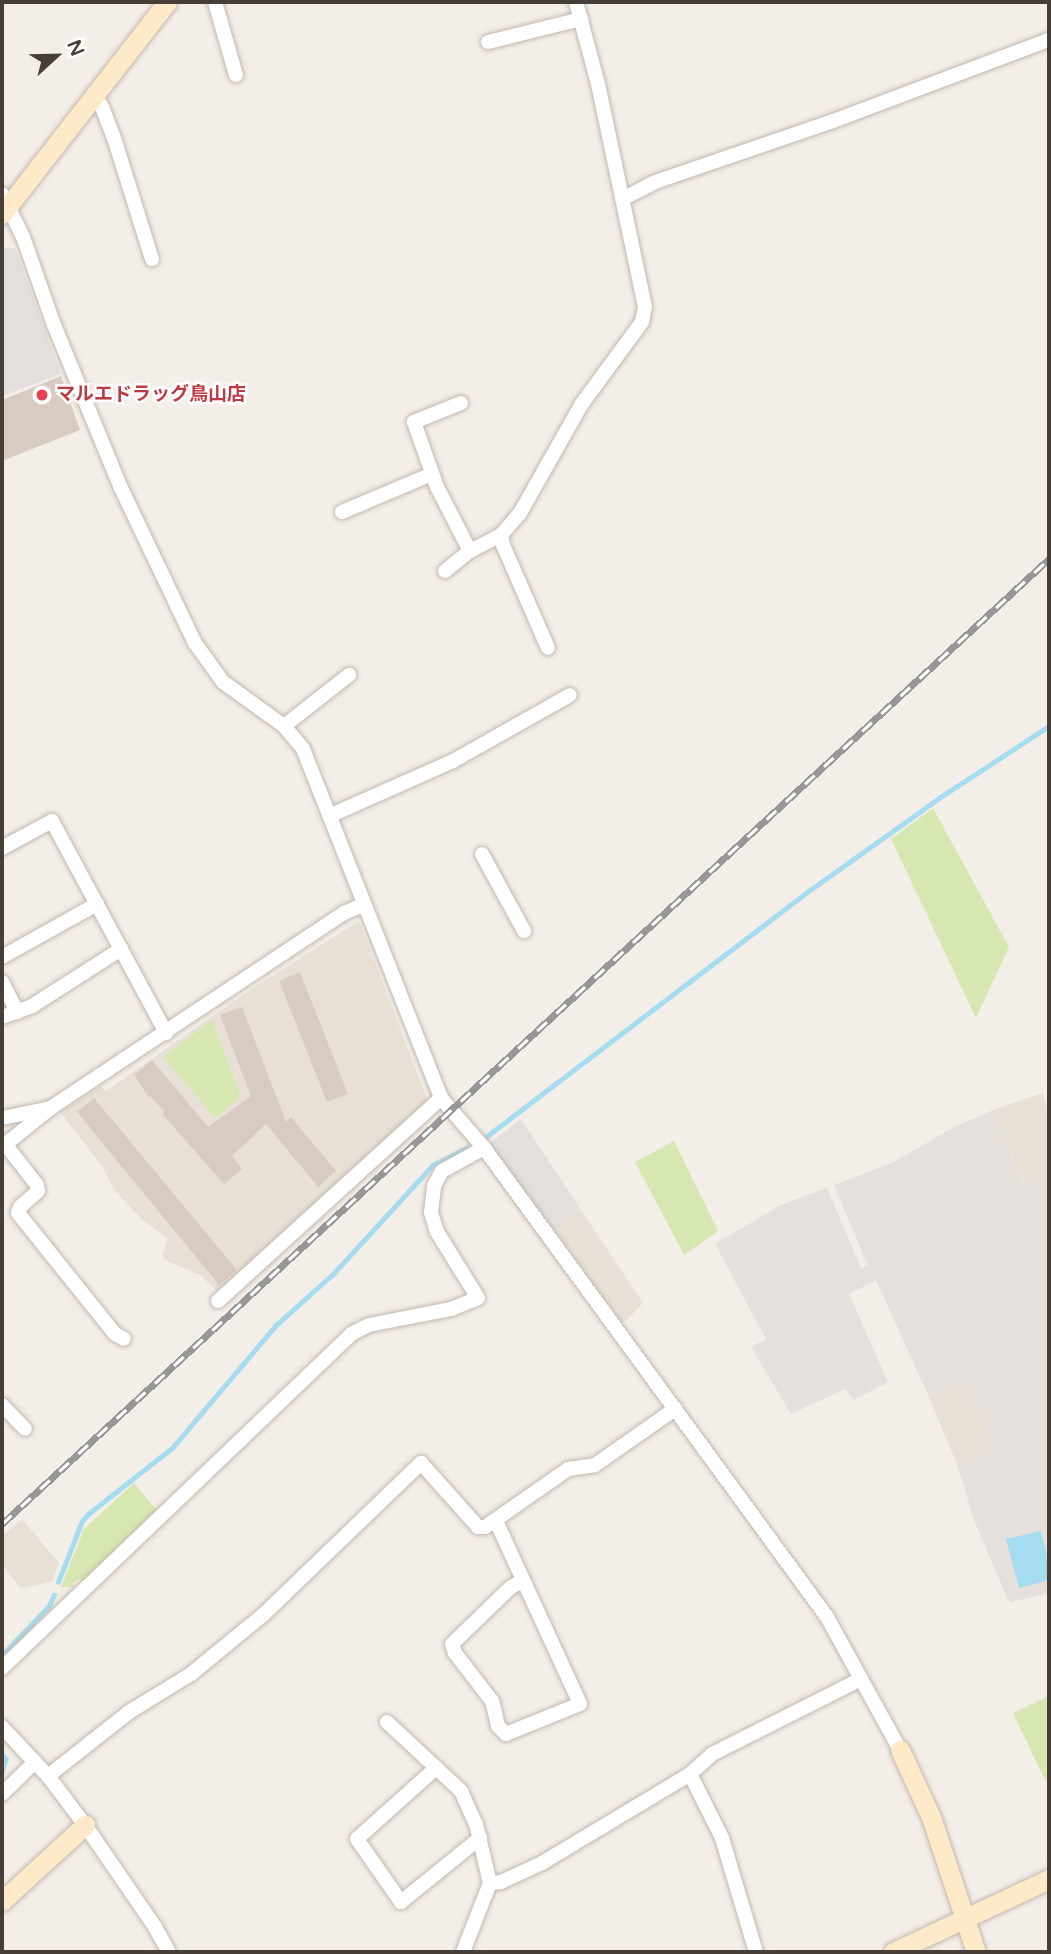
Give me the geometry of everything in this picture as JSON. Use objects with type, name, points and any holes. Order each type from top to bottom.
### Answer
[{"type":"street","points":[[167,2],[4,205],[120,485],[195,643],[223,682],[285,726],[303,749],[440,1098],[484,1148],[827,1617],[924,1799],[976,1952]]},
{"type":"street","points":[[215,2],[236,75]]},
{"type":"street","points":[[445,571],[470,551],[501,534],[520,513],[581,405],[642,322],[645,307],[576,2]]},
{"type":"street","points":[[488,42],[581,19]]},
{"type":"street","points":[[622,199],[655,182],[833,121],[1049,40]]},
{"type":"street","points":[[94,94],[114,138],[152,259]]},
{"type":"street","points":[[461,403],[414,422],[432,474],[470,551]]},
{"type":"street","points":[[342,512],[432,474]]},
{"type":"street","points":[[501,534],[548,648]]},
{"type":"street","points":[[285,726],[349,675]]},
{"type":"street","points":[[329,816],[453,761],[570,695]]},
{"type":"street","points":[[2,848],[52,821],[166,1034]]},
{"type":"street","points":[[482,854],[524,930]]},
{"type":"street","points":[[2,957],[97,904]]},
{"type":"street","points":[[124,1339],[115,1334],[18,1213],[20,1207],[38,1191],[37,1185],[3,1146],[52,1108],[344,913],[363,905]]},
{"type":"street","points":[[2,1017],[32,1006],[121,948]]},
{"type":"street","points":[[2,982],[17,1012]]},
{"type":"street","points":[[218,1301],[440,1098]]},
{"type":"street","points":[[2,1118],[52,1108]]},
{"type":"street","points":[[2,1668],[351,1334],[369,1325],[451,1309],[478,1298],[437,1232],[431,1212],[434,1186],[442,1171],[484,1148]]},
{"type":"street","points":[[2,1405],[25,1429]]},
{"type":"street","points":[[48,1776],[129,1712],[191,1674],[264,1614],[421,1463],[478,1527],[496,1521],[568,1469],[595,1465],[675,1409]]},
{"type":"street","points":[[496,1521],[580,1704],[506,1734],[498,1726],[492,1701],[455,1653],[452,1644],[511,1587],[523,1581]]},
{"type":"street","points":[[490,1883],[501,1882],[542,1863],[690,1774],[712,1754],[861,1679]]},
{"type":"street","points":[[387,1722],[461,1791],[470,1806],[490,1883],[463,1952]]},
{"type":"street","points":[[2,1727],[48,1776],[85,1825],[155,1927],[169,1952]]},
{"type":"street","points":[[2,1794],[35,1762]]},
{"type":"street","points":[[436,1768],[357,1839],[401,1902],[480,1838]]},
{"type":"street","points":[[690,1774],[722,1838],[756,1952]]},
{"type":"street","points":[[2,1900],[85,1825]]},
{"type":"street","points":[[893,1952],[1049,1880]]},
{"type":"shaded area","points":[[2,248],[15,248],[61,374],[2,396]]},
{"type":"shaded area","points":[[359,921],[427,1099],[426,1105],[224,1292],[217,1291],[200,1275],[165,1260],[162,1255],[168,1239],[143,1220],[115,1191],[102,1166],[60,1112],[101,1086],[106,1091],[247,992]]},
{"type":"shaded area","points":[[1042,1093],[1049,1110],[1049,1175],[1025,1186],[993,1110]]},
{"type":"shaded area","points":[[993,1110],[1024,1185],[1049,1175],[1049,1593],[1011,1602],[974,1520],[957,1464],[995,1451],[968,1385],[928,1395],[876,1280],[849,1294],[888,1382],[854,1400],[845,1389],[791,1414],[751,1347],[766,1339],[715,1244],[781,1205],[827,1188],[861,1268],[868,1266],[834,1185],[894,1162],[954,1127]]},
{"type":"shaded area","points":[[521,1119],[579,1207],[556,1232],[489,1144]]},
{"type":"shaded area","points":[[579,1207],[643,1303],[622,1323],[556,1232]]},
{"type":"shaded area","points":[[968,1384],[995,1451],[957,1464],[928,1395]]},
{"type":"shaded area","points":[[22,1519],[59,1563],[52,1582],[21,1588],[2,1565],[2,1537]]},
{"type":"green space","points":[[933,808],[1009,947],[976,1018],[891,839]]},
{"type":"green space","points":[[212,1020],[241,1097],[215,1118],[163,1057]]},
{"type":"green space","points":[[674,1141],[718,1231],[684,1255],[635,1162]]},
{"type":"green space","points":[[134,1483],[159,1513],[83,1582],[80,1579],[72,1583],[74,1587],[61,1587],[84,1529]]},
{"type":"green space","points":[[1049,1696],[1049,1779],[1045,1780],[1013,1713]]},
{"type":"water","points":[[1041,1531],[1049,1565],[1049,1580],[1019,1588],[1006,1539]]},
{"type":"building","points":[[61,376],[80,430],[2,461],[2,400]]},
{"type":"building","points":[[300,972],[348,1094],[327,1102],[279,981]]},
{"type":"building","points":[[242,1007],[286,1122],[291,1117],[336,1171],[318,1187],[266,1124],[232,1156],[242,1169],[224,1184],[163,1115],[164,1111],[148,1096],[134,1075],[152,1060],[208,1127],[251,1096],[220,1015]]},
{"type":"building","points":[[94,1098],[237,1270],[219,1285],[77,1112]]},
{"type":"waterway","points":[[487,1136],[810,890],[939,798],[1049,726]]},
{"type":"waterway","points":[[58,1582],[82,1521],[88,1514],[172,1448],[275,1326],[333,1274],[433,1165],[468,1147]]},
{"type":"waterway","points":[[2,1655],[49,1606],[54,1595]]},
{"type":"waterway","points":[[2,1754],[6,1759],[2,1772]]},
{"type":"railway","points":[[2,1524],[1049,559]]},
{"type":"place","name":"マルエドラッグ鳥山店","points":[[42,395]]}]
